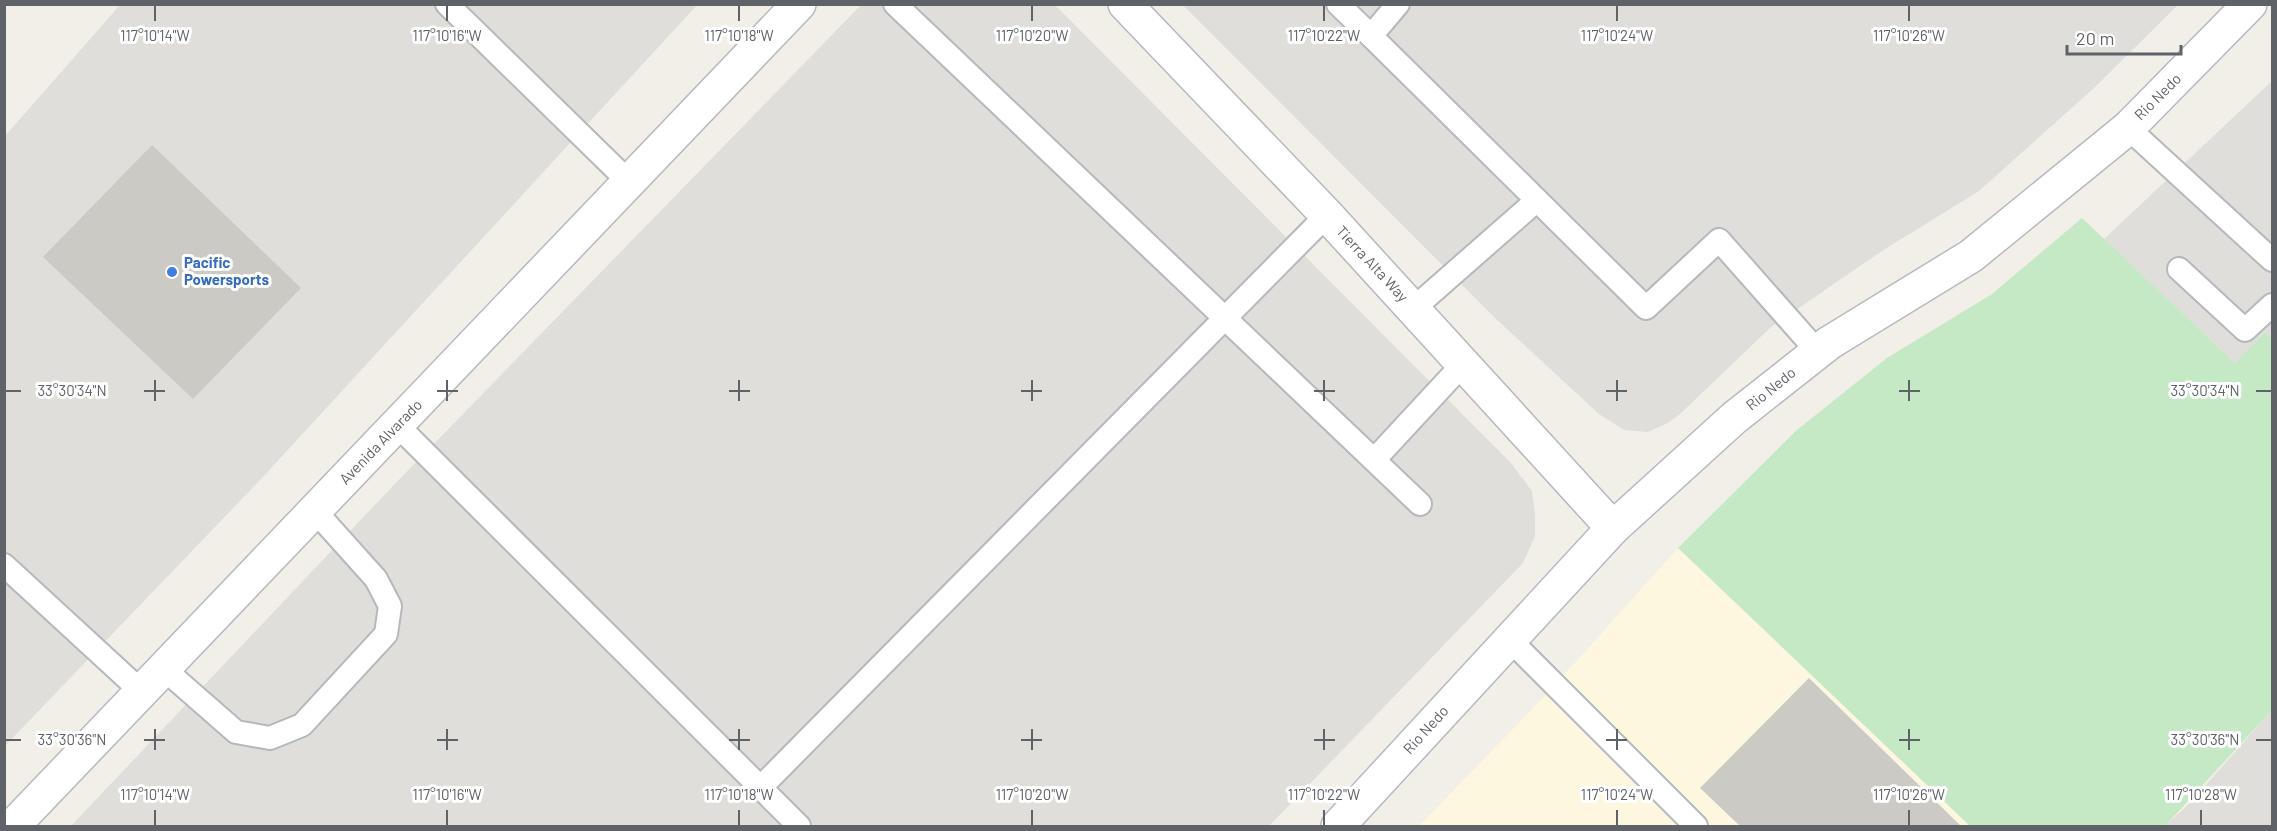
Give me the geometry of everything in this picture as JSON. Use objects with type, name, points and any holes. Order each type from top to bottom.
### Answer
[{"type":"street","name":"Avenida Alvarado","points":[[13,826],[799,4]]},
{"type":"street","name":"Tierra Alta Way","points":[[1125,4],[1327,215],[1613,528]]},
{"type":"street","name":"Rio Nedo","points":[[1338,826],[1613,528],[1734,418],[1818,352],[1971,256],[2128,128],[2250,4]]},
{"type":"lane","points":[[447,4],[629,182]]},
{"type":"lane","points":[[895,4],[1224,320],[1420,504]]},
{"type":"lane","points":[[1338,4],[1646,308],[1719,240],[1818,352]]},
{"type":"lane","points":[[1371,36],[1398,4]]},
{"type":"lane","points":[[2128,128],[2272,260]]},
{"type":"lane","points":[[1413,309],[1536,201]]},
{"type":"lane","points":[[760,788],[1327,215]]},
{"type":"lane","points":[[2179,269],[2245,330],[2272,305]]},
{"type":"lane","points":[[1374,460],[1463,364]]},
{"type":"lane","points":[[397,425],[799,826]]},
{"type":"lane","points":[[4,564],[153,680],[237,732],[270,738],[302,725],[387,634],[390,606],[376,579],[315,511]]},
{"type":"lane","points":[[1509,639],[1696,826]]},
{"type":"shaded area","points":[[120,5],[697,5],[261,479],[5,746],[5,136]]},
{"type":"shaded area","points":[[861,5],[1055,5],[1510,462],[1532,491],[1535,536],[1523,563],[1269,826],[71,826],[389,490]]},
{"type":"shaded area","points":[[1183,5],[2178,5],[2093,89],[1979,191],[1882,251],[1771,327],[1680,414],[1668,423],[1648,432],[1624,430],[1599,414],[1494,317]]},
{"type":"shaded area","points":[[2272,81],[2272,339],[2265,332],[2235,363],[2104,239]]},
{"type":"shaded area","points":[[1678,548],[1970,826],[1419,826],[1546,695]]},
{"type":"shaded area","points":[[2272,710],[2272,826],[2165,826],[2191,802]]},
{"type":"green space","points":[[2082,218],[2235,363],[2265,332],[2272,339],[2272,710],[2165,826],[1970,826],[1678,548],[1797,430],[1887,358],[1992,294]]},
{"type":"building","name":"Pacific Powersports","points":[[152,145],[301,288],[193,399],[43,257]]},
{"type":"building","points":[[1809,678],[1961,826],[1740,826],[1700,788]]},
{"type":"place","name":"Pacific Powersports","points":[[172,272]]}]
